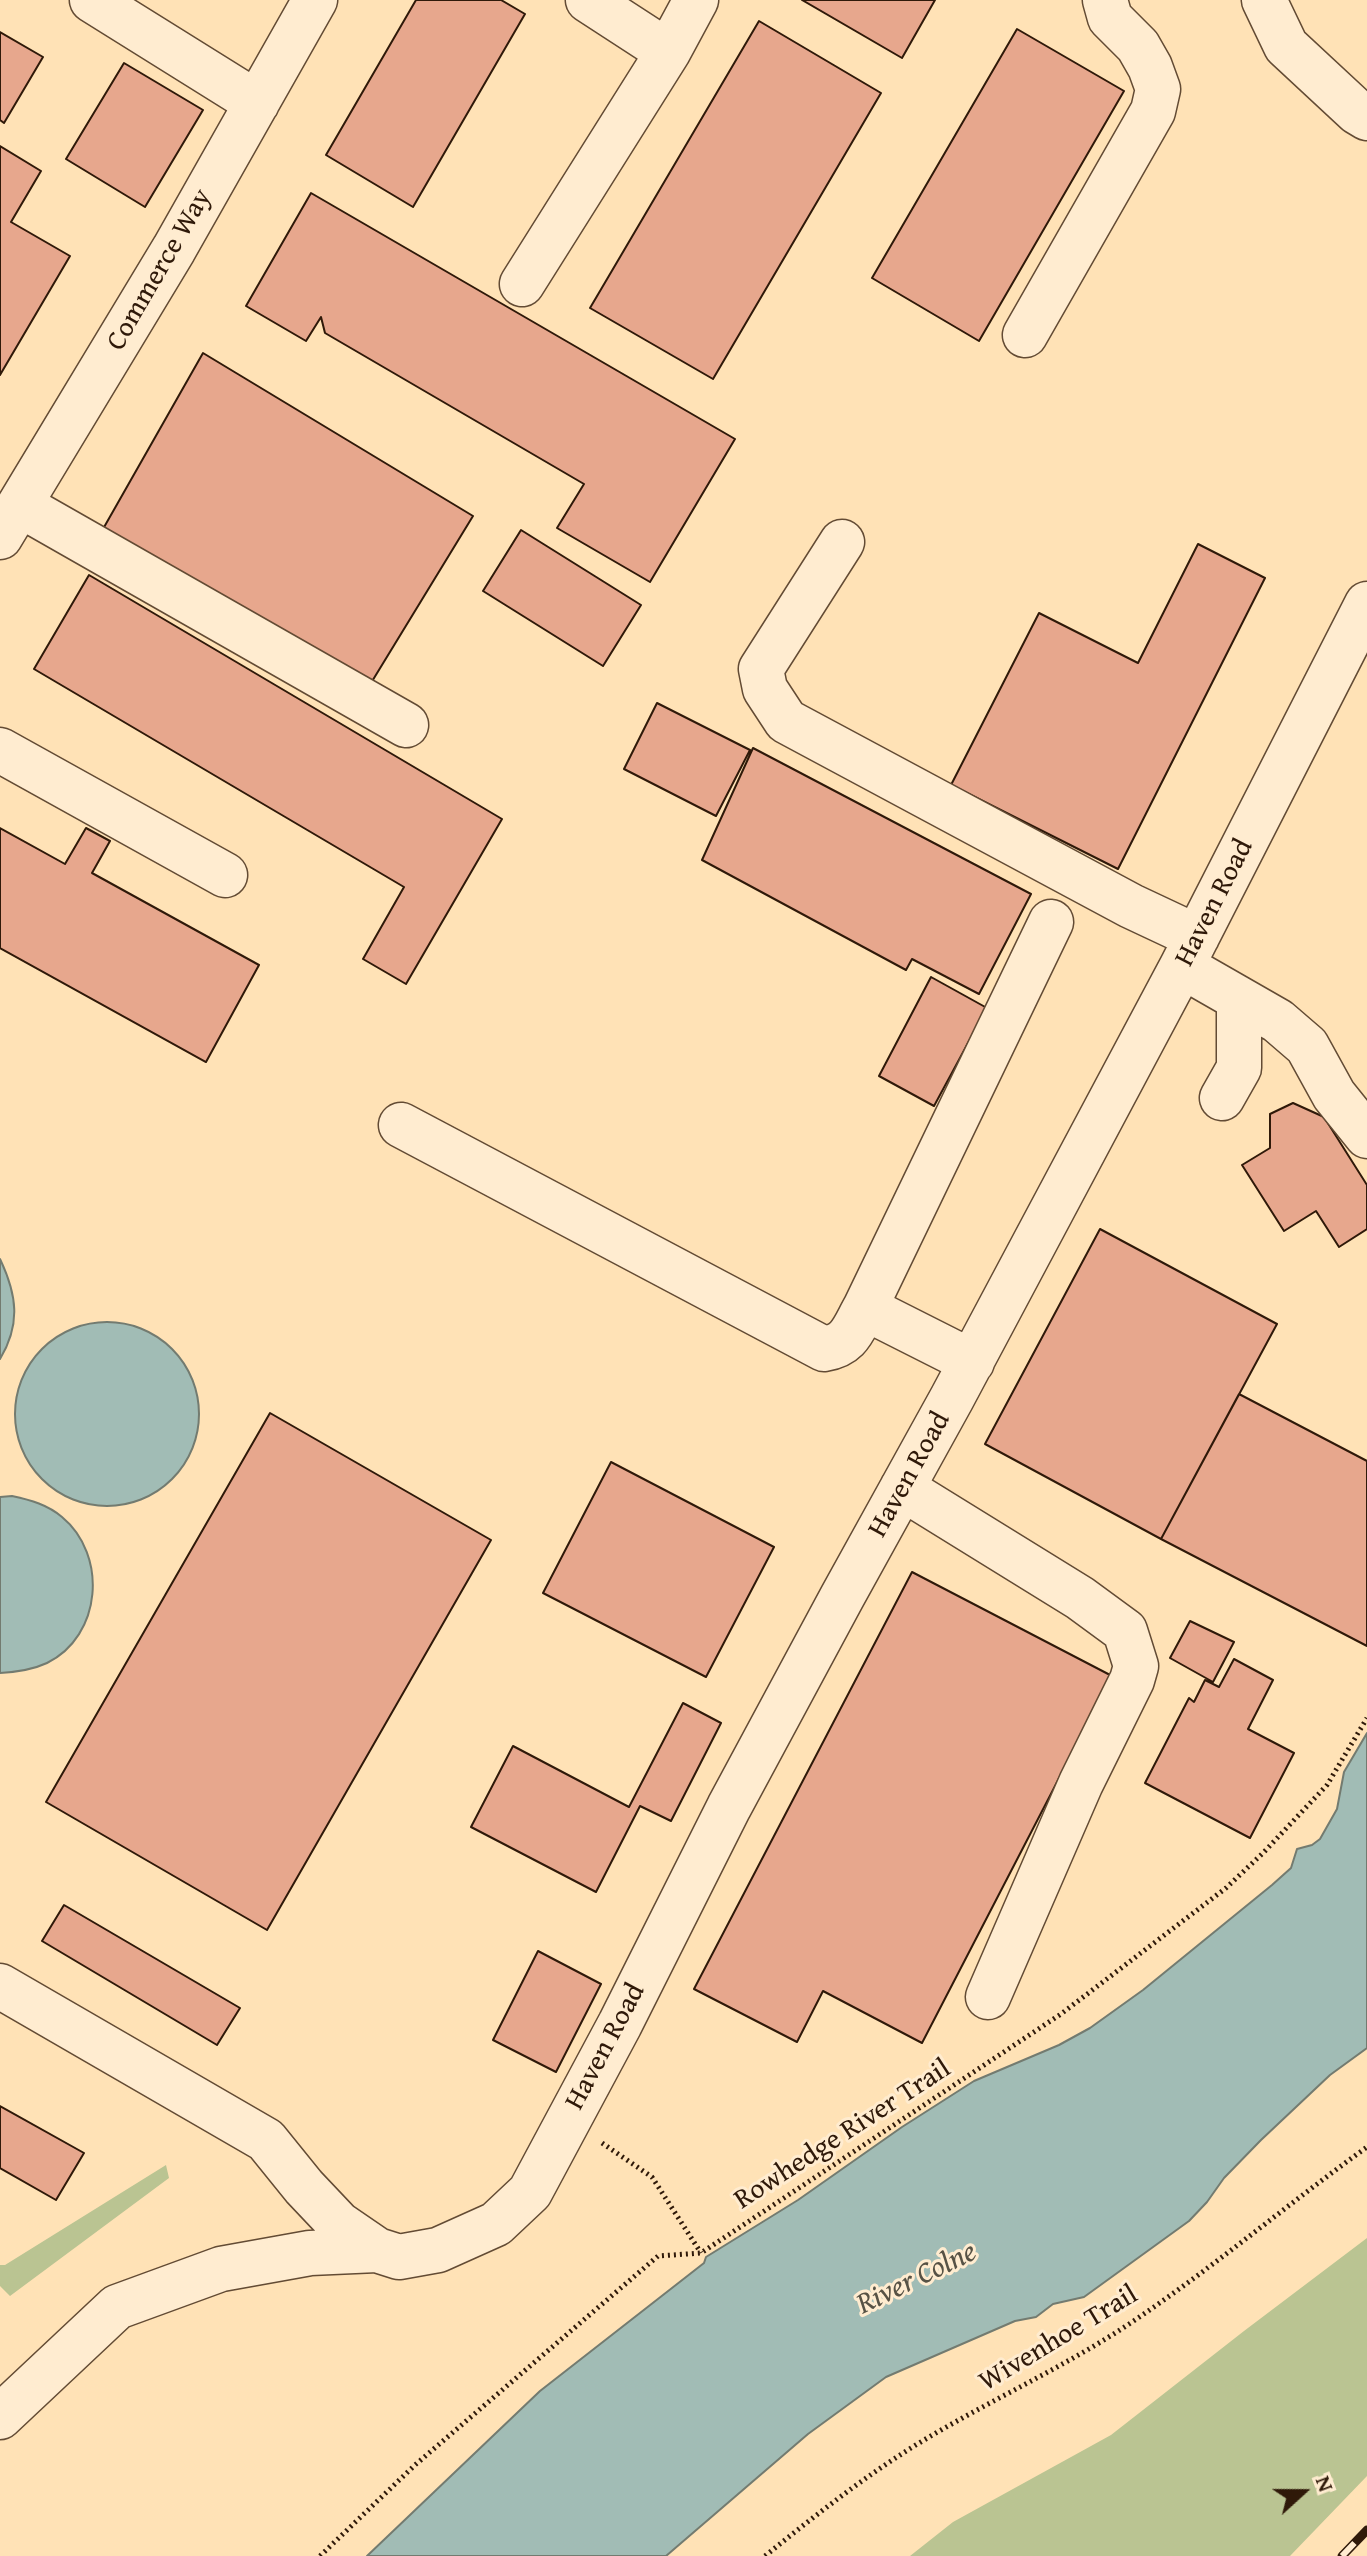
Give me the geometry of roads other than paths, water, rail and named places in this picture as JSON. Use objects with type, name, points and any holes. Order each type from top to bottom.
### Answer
[{"type":"street","points":[[92,0],[257,103]]},
{"type":"street","name":"Commerce Way","points":[[10,521],[174,249],[315,0]]},
{"type":"street","points":[[588,0],[668,52]]},
{"type":"street","points":[[522,284],[668,52],[696,0]]},
{"type":"street","points":[[1025,335],[1153,111],[1158,89],[1150,67],[1138,46],[1110,18],[1105,0]]},
{"type":"street","points":[[1264,0],[1286,46],[1367,118]]},
{"type":"street","points":[[10,521],[406,725]]},
{"type":"street","points":[[842,542],[761,669],[765,689],[786,721],[1117,898],[1190,952],[1239,999],[1278,1021],[1307,1046],[1334,1095],[1367,1136]]},
{"type":"street","name":"Haven Road","points":[[0,1986],[266,2140],[339,2224],[377,2250],[399,2257],[438,2250],[496,2224],[530,2192],[620,2024],[729,1807],[972,1362],[1190,952],[1367,604]]},
{"type":"street","points":[[0,750],[225,875]]},
{"type":"street","points":[[401,1125],[824,1349],[838,1347],[848,1338],[865,1308],[1051,922]]},
{"type":"street","points":[[1222,1098],[1239,1068],[1239,999]]},
{"type":"street","points":[[865,1308],[972,1362]]},
{"type":"street","points":[[902,1488],[1080,1598],[1125,1631],[1136,1666],[1081,1783],[988,1997]]},
{"type":"street","name":"Haven Road","points":[[0,2417],[117,2307],[221,2269],[310,2253],[377,2250]]},
{"type":"water","points":[[0,1259],[13,1297],[14,1321],[0,1359]]},
{"type":"water","points":[[107,1322],[142,1329],[172,1349],[192,1379],[199,1414],[192,1449],[172,1479],[142,1499],[107,1506],[72,1499],[42,1479],[22,1449],[15,1414],[22,1379],[42,1349],[72,1329]]},
{"type":"water","points":[[12,1496],[51,1509],[77,1533],[87,1552],[92,1573],[92,1594],[88,1615],[79,1634],[65,1651],[36,1667],[0,1673],[0,1497]]},
{"type":"water","name":"River Colne","points":[[1367,1733],[1367,2048],[1330,2075],[1261,2140],[1224,2178],[1189,2221],[1084,2297],[1053,2304],[1036,2317],[1015,2321],[886,2377],[808,2434],[666,2556],[367,2556],[540,2391],[704,2263],[706,2257],[798,2200],[974,2081],[1059,2045],[1090,2028],[1143,1990],[1272,1885],[1291,1868],[1297,1849],[1320,1839],[1337,1809],[1344,1772]]},
{"type":"railway","points":[[1342,2556],[1367,2530]]}]
